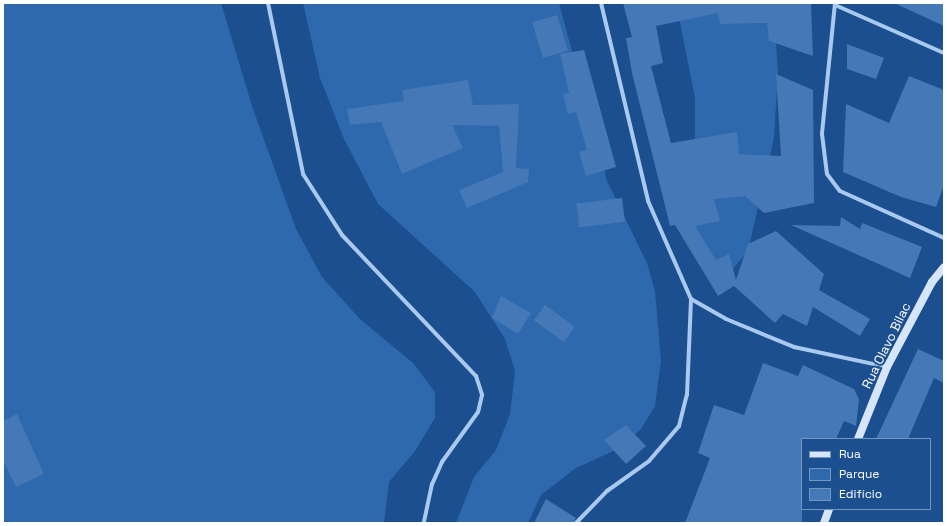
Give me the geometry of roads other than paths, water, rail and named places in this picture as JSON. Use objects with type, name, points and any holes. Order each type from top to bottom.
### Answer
[{"type":"street","points":[[268,3],[303,174],[342,235],[476,376],[482,395],[478,412],[442,462],[432,484],[424,523]]},
{"type":"street","points":[[576,523],[607,491],[649,461],[679,426],[687,395],[691,298],[648,201],[601,3]]},
{"type":"street","points":[[944,53],[835,4],[822,134],[826,174],[840,191],[944,238]]},
{"type":"street","name":"Rua Olavo Bilac","points":[[858,438],[888,367],[932,282],[944,267]]},
{"type":"street","points":[[691,298],[726,319],[794,347],[888,367]]},
{"type":"street","points":[[824,523],[830,510]]}]
